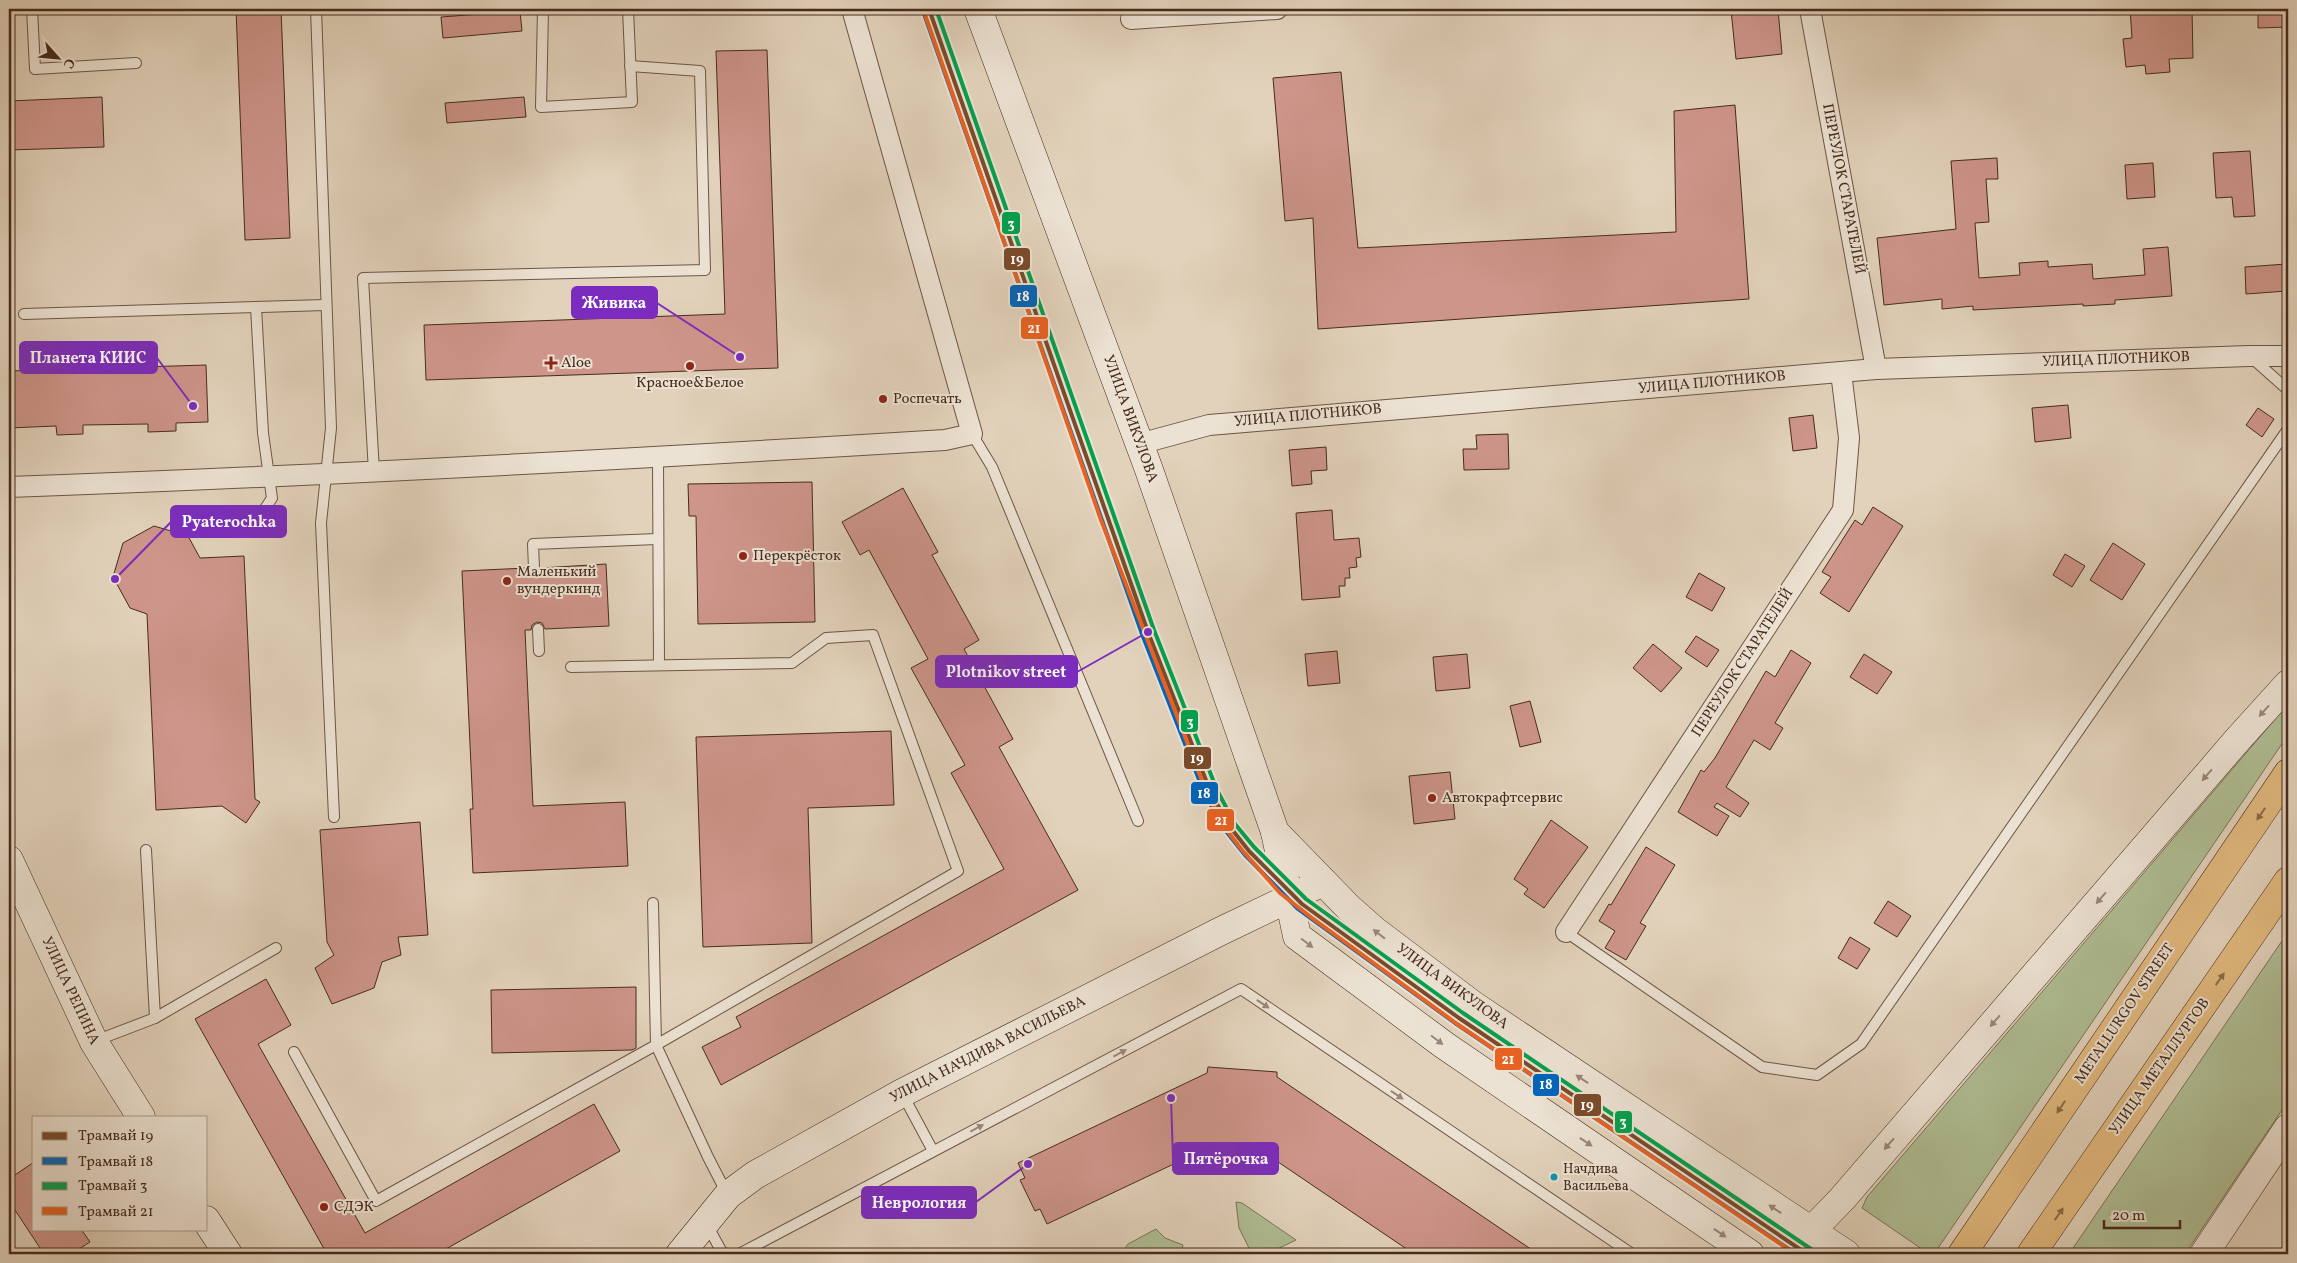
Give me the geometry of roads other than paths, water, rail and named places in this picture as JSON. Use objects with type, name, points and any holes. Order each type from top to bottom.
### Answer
[{"type":"main road","name":"METALLURGOV STREET","points":[[1962,1254],[2288,774]]},
{"type":"main road","name":"УЛИЦА МЕТАЛЛУРГОВ","points":[[2031,1254],[2288,881]]},
{"type":"street","points":[[9,487],[269,478],[658,457],[945,440],[972,434],[852,9]]},
{"type":"street","name":"УЛИЦА ВИКУЛОВА","points":[[978,9],[1139,444],[1275,832],[1297,936],[1444,1045],[1750,1254]]},
{"type":"street","points":[[1131,19],[1223,11],[1277,9]]},
{"type":"street","name":"ПЕРЕУЛОК СТАРАТЕЛЕЙ","points":[[1810,9],[1876,369]]},
{"type":"street","name":"УЛИЦА ПЛОТНИКОВ","points":[[1139,444],[1209,424],[1876,369],[2288,356]]},
{"type":"street","name":"ПЕРЕУЛОК СТАРАТЕЛЕЙ","points":[[1566,932],[1843,510],[1849,438],[1841,372]]},
{"type":"street","points":[[1794,1254],[1810,1232],[1842,1199],[2232,745],[2288,684]]},
{"type":"street","name":"УЛИЦА ВИКУЛОВА","points":[[1275,832],[1323,882],[1375,931],[1473,1005],[1810,1232],[1846,1254]]},
{"type":"street","name":"УЛИЦА РЕПИНА","points":[[9,860],[94,1042],[140,1116]]},
{"type":"street","name":"УЛИЦА НАЧДИВА ВАСИЛЬЕВА","points":[[680,1254],[728,1195],[755,1175],[902,1093],[1323,882]]},
{"type":"street","points":[[2204,1254],[2288,1128]]},
{"type":"street","points":[[208,1223],[228,1254]]},
{"type":"lane","points":[[32,9],[35,69],[136,63]]},
{"type":"lane","points":[[316,9],[325,305],[331,428],[321,523],[334,817]]},
{"type":"lane","points":[[543,9],[541,107],[632,102],[628,9]]},
{"type":"lane","points":[[374,472],[363,278],[705,270],[700,71],[630,66]]},
{"type":"lane","points":[[24,314],[325,305]]},
{"type":"lane","points":[[198,528],[255,524],[272,498],[263,434],[256,307]]},
{"type":"lane","points":[[2249,356],[2288,390]]},
{"type":"lane","points":[[1566,932],[1762,1067],[1817,1075],[1862,1044],[2288,429]]},
{"type":"lane","points":[[972,434],[992,467],[1138,820]]},
{"type":"lane","points":[[658,457],[659,665]]},
{"type":"lane","points":[[534,568],[533,544],[657,539]]},
{"type":"lane","points":[[538,629],[539,652]]},
{"type":"lane","points":[[294,1052],[376,1201],[656,1045],[958,871],[873,635],[826,638],[792,663],[571,667]]},
{"type":"lane","points":[[146,850],[155,1018]]},
{"type":"lane","points":[[653,904],[656,1045],[708,1157],[728,1195]]},
{"type":"lane","points":[[94,1042],[155,1018],[276,948]]},
{"type":"lane","points":[[738,1254],[1241,989],[1632,1254]]},
{"type":"lane","points":[[902,1093],[933,1151]]},
{"type":"lane","points":[[705,1222],[723,1254]]},
{"type":"tram line","name":"21","points":[[923,9],[1101,520],[1208,796],[1225,828],[1280,893],[1312,918],[1457,1024],[1788,1249]]},
{"type":"tram line","name":"19","points":[[929,9],[1148,632],[1211,793],[1230,827],[1249,851],[1302,904],[1459,1018],[1807,1254]]},
{"type":"tram line","name":"3","points":[[936,9],[1154,630],[1217,790],[1235,824],[1254,847],[1306,899],[1463,1013],[1811,1249]]},
{"type":"tram line","name":"18","points":[[923,11],[1142,634],[1205,795],[1225,830],[1245,855],[1298,909],[1455,1023],[1796,1254]]},
{"type":"place","name":"Живика","points":[[740,357]]},
{"type":"place","name":"Aloe","points":[[551,363]]},
{"type":"place","name":"Красное&Белое","points":[[690,366]]},
{"type":"place","name":"Роспечать","points":[[883,399]]},
{"type":"place","name":"Планета КИИС","points":[[193,406]]},
{"type":"place","name":"Перекрёсток","points":[[743,556]]},
{"type":"place","name":"Pyaterochka","points":[[115,579]]},
{"type":"place","name":"Маленький вундеркинд","points":[[507,581]]},
{"type":"place","name":"Plotnikov street","points":[[1148,632]]},
{"type":"place","name":"Автокрафтсервис","points":[[1432,798]]},
{"type":"place","name":"Пятёрочка","points":[[1171,1098]]},
{"type":"place","name":"Неврология","points":[[1028,1164]]},
{"type":"place","name":"Начдива Васильева","points":[[1554,1177]]},
{"type":"place","name":"СДЭК","points":[[324,1207]]}]
